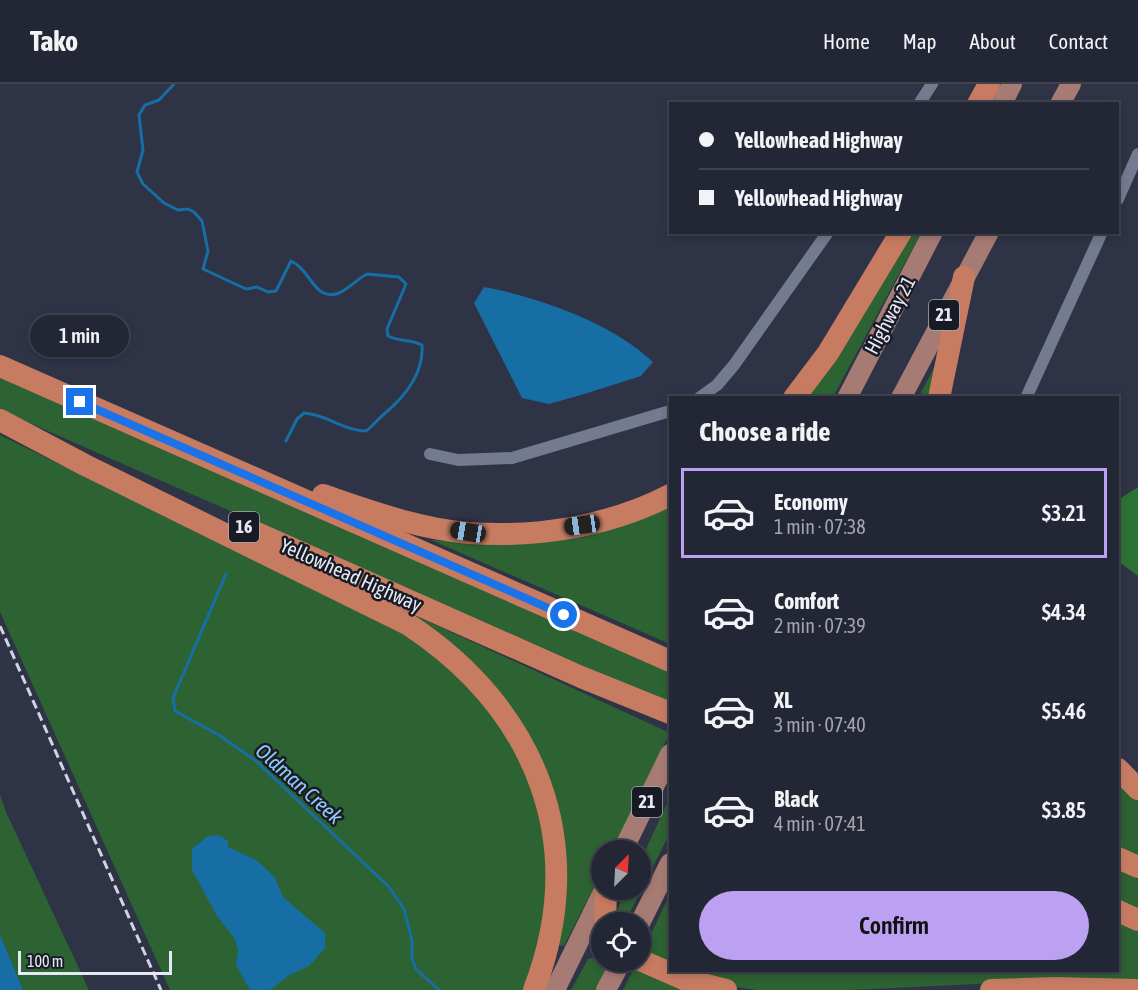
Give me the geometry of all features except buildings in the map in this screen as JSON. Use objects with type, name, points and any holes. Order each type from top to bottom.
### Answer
[{"type":"highway","points":[[979,102],[989,84]]},
{"type":"highway","points":[[796,396],[828,353],[900,234]]},
{"type":"highway","points":[[939,396],[964,277]]},
{"type":"highway","name":"16","points":[[0,366],[669,661]]},
{"type":"highway","points":[[0,419],[85,465],[410,625],[441,646],[482,685],[501,707],[532,762],[552,828],[556,867],[555,901],[547,948],[534,990]]},
{"type":"highway","name":"Yellowhead Highway","points":[[0,419],[581,677],[669,713]]},
{"type":"highway","points":[[180,447],[196,444],[353,505],[415,523],[468,532],[526,532],[582,525],[625,514],[669,495]]},
{"type":"highway","points":[[581,677],[669,721]]},
{"type":"highway","points":[[1119,770],[1138,789]]},
{"type":"highway","points":[[1119,858],[1138,867]]},
{"type":"highway","points":[[1119,911],[1138,920]]},
{"type":"highway","points":[[651,965],[686,980],[726,990]]},
{"type":"highway","points":[[992,990],[1056,988],[1135,990]]},
{"type":"main road","points":[[1003,102],[1012,84]]},
{"type":"main road","points":[[1061,102],[1071,84]]},
{"type":"main road","name":"Highway 21","points":[[848,396],[932,234]]},
{"type":"main road","name":"21","points":[[902,396],[988,234]]},
{"type":"main road","name":"21","points":[[628,840],[669,756]]},
{"type":"main road","points":[[646,912],[669,865]]},
{"type":"main road","points":[[555,990],[600,900]]},
{"type":"main road","points":[[606,990],[616,972]]},
{"type":"street","points":[[920,102],[932,84]]},
{"type":"street","points":[[1119,196],[1138,154]]},
{"type":"street","points":[[702,396],[717,385],[734,365],[827,234]]},
{"type":"street","points":[[1027,396],[1101,234]]},
{"type":"street","points":[[430,454],[458,460],[512,458],[669,411]]},
{"type":"green space","points":[[909,234],[920,234],[834,396],[806,396]]},
{"type":"green space","points":[[936,364],[932,396],[919,396]]},
{"type":"green space","points":[[0,378],[669,670],[669,704],[0,410]]},
{"type":"green space","points":[[0,435],[403,633],[437,658],[469,687],[488,709],[517,754],[537,806],[543,833],[548,888],[546,915],[527,990],[170,990],[0,612]]},
{"type":"green space","points":[[1138,487],[1138,576],[1119,562],[1119,499]]},
{"type":"green space","points":[[669,502],[669,644],[431,540],[485,542]]},
{"type":"green space","points":[[336,579],[669,733],[617,840],[591,840],[591,893],[564,946],[557,945],[562,904],[508,707]]},
{"type":"green space","points":[[1119,778],[1138,798],[1138,856],[1119,847]]},
{"type":"green space","points":[[0,795],[6,812],[89,990],[0,990]]},
{"type":"green space","points":[[669,799],[669,835],[651,871],[650,840]]},
{"type":"green space","points":[[1119,870],[1138,879],[1138,911],[1119,902]]},
{"type":"green space","points":[[669,896],[669,967],[651,958],[651,934]]},
{"type":"green space","points":[[622,900],[636,900],[630,912],[616,912]]},
{"type":"green space","points":[[1119,921],[1138,930],[1138,984],[1020,982],[850,990],[758,990],[734,987],[682,972],[1119,972]]},
{"type":"green space","points":[[591,958],[591,972],[605,972],[595,990],[571,990],[588,959]]},
{"type":"green space","points":[[632,972],[644,972],[688,990],[623,990]]},
{"type":"water","points":[[484,287],[528,297],[574,314],[617,335],[653,362],[641,376],[549,404],[522,398],[474,303]]},
{"type":"water","points":[[219,835],[228,841],[228,847],[256,860],[274,876],[283,897],[325,933],[325,948],[309,966],[288,976],[270,990],[250,990],[236,965],[238,951],[235,939],[217,916],[192,870],[192,849],[208,836]]},
{"type":"water","points":[[0,935],[23,990],[0,990]]},
{"type":"waterway","name":"Oldman Creek","points":[[174,84],[159,100],[145,105],[139,115],[143,150],[137,172],[143,184],[164,203],[178,210],[188,209],[202,221],[208,251],[203,269],[246,289],[257,287],[268,292],[276,291],[291,261],[304,271],[319,290],[331,295],[343,291],[367,274],[399,277],[406,284],[387,329],[388,336],[422,345],[420,366],[406,393],[366,431],[304,413],[297,419],[286,441]]},
{"type":"waterway","name":"Oldman Creek","points":[[226,574],[173,698],[175,711],[219,735],[256,761],[389,887],[404,909],[412,940],[412,959],[416,969],[439,990]]},
{"type":"railway","points":[[0,626],[161,990]]},
{"type":"route","points":[[80,402],[564,615]]}]
